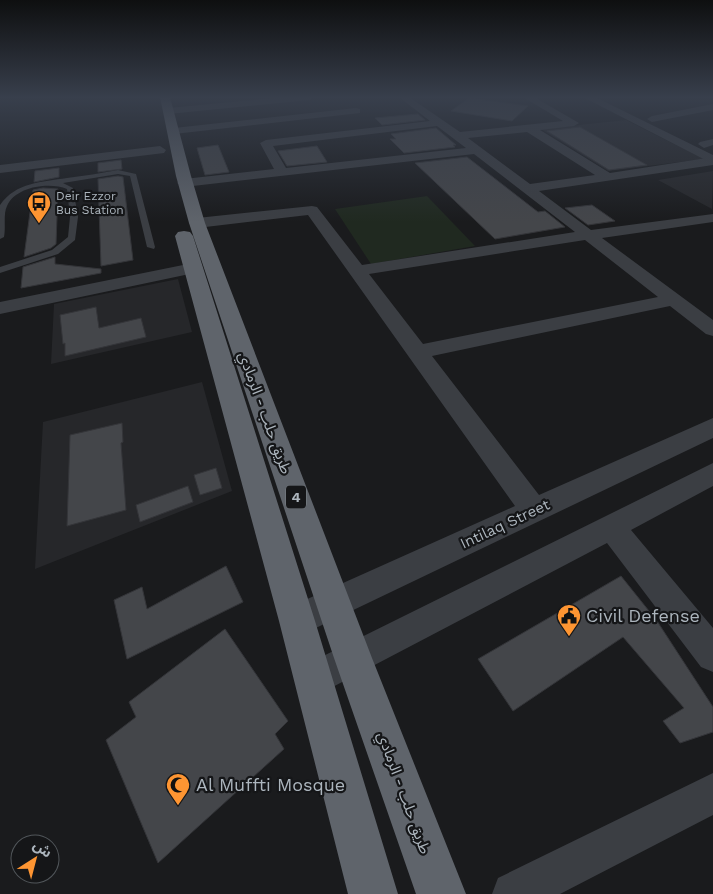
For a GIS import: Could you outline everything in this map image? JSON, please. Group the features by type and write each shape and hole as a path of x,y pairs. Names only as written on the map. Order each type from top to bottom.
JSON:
{"highway":[{"name":"طريق حلب - الرمادي","path":"167,139 193,268 297,621 373,894"},
{"name":"طريق حلب - الرمادي","path":"170,139 197,223 353,658 441,894"}],"street":[{"path":"0,169 95,139"},
{"path":"263,139 282,172"},
{"path":"266,143 302,139"},
{"path":"461,139 713,330"},
{"path":"546,139 608,177"},
{"path":"671,139 713,160"},
{"path":"698,139 710,144"},
{"path":"184,183 476,150"},
{"path":"526,189 713,160"},
{"path":"197,223 312,210 534,510"},
{"path":"357,271 588,235 713,218"},
{"path":"0,308 193,268"},
{"path":"418,352 673,300"},
{"name":"Intilaq Street","path":"297,621 713,427"},
{"path":"313,679 713,474"},
{"path":"611,526 713,655"},
{"path":"514,894 713,793"}],"lane":[{"path":"0,237 3,225 2,208 12,194 32,186 118,172 133,174 151,247"},
{"path":"0,270 55,252 72,238 74,217 70,188 54,182"}],"shaded area":[{"path":"557,139 663,139 704,159 608,171"},
{"path":"713,171 712,209 658,180"},
{"path":"427,196 475,246 371,264 335,209"},
{"path":"178,279 192,332 51,364 54,304"},
{"path":"202,382 232,491 35,569 43,422"}],"building":[{"path":"390,139 449,139 456,145 453,145 455,147 404,153"},
{"path":"559,139 601,139 647,165 609,170"},
{"path":"218,145 229,172 205,175 197,148"},
{"path":"317,146 327,162 287,166 278,151"},
{"path":"467,157 538,212 545,211 565,227 495,239 415,163"},
{"path":"121,160 122,169 98,172 98,163"},
{"path":"59,168 59,177 34,182 35,171"},
{"path":"123,177 133,260 101,266 98,179"},
{"path":"43,188 58,189 56,244 51,248 24,257 33,190"},
{"path":"592,205 615,221 588,225 565,208"},
{"path":"55,257 55,264 101,269 101,273 21,288 23,267"},
{"path":"96,307 99,328 141,318 146,337 65,356 65,343 63,344 60,315"},
{"path":"122,423 123,442 121,443 126,510 67,526 70,435"},
{"path":"216,468 222,488 200,495 194,475"},
{"path":"188,486 193,502 140,522 136,505"},
{"path":"226,566 243,602 127,659 114,600 142,587 147,609"},
{"path":"621,576 657,621 713,707 713,732 680,743 663,721 684,708 623,637 513,711 478,659"},
{"name":"Al Muffti Mosque","path":"225,629 288,721 275,734 284,749 158,863 106,740 136,717 129,702"}],"place":[{"name":"Deir Ezzor Bus Station","path":"39,224"},
{"name":"Civil Defense","path":"569,637"},
{"name":"Al Muffti Mosque","path":"178,806"}]}
